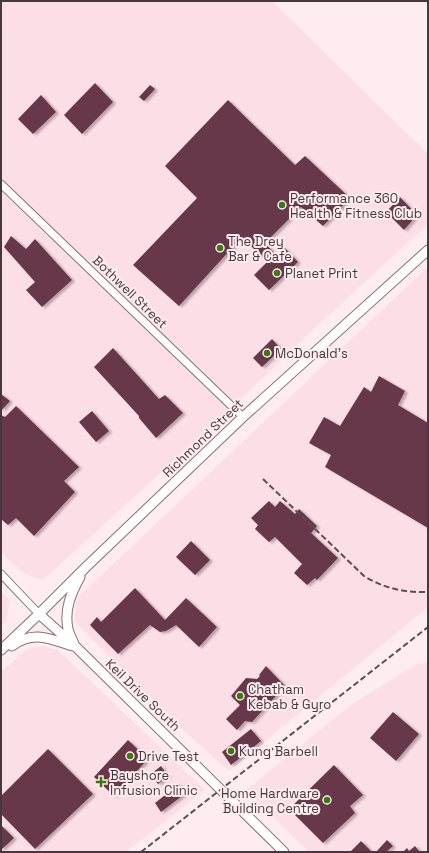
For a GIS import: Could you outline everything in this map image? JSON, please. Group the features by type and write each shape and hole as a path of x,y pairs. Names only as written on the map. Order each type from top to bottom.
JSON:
{"main road":[{"name":"Richmond Street","path":"1,651 86,567 243,417 428,250"},
{"path":"76,647 68,629 67,608 75,586 86,567"},
{"name":"Keil Drive South","path":"40,614 76,647 284,852"},
{"path":"1,651 20,640 38,636 76,647"}],"street":[{"name":"Bothwell Street","path":"1,184 243,417"},
{"name":"Keil Drive South","path":"1,574 40,614"}],"shaded area":[{"path":"1,1 272,1 428,154 428,224 303,339 237,403 43,580 26,574 15,566 1,552"},
{"path":"428,267 428,607 229,771 180,727 75,622 76,599"},
{"path":"1,592 9,600 7,620 1,626"},
{"path":"43,646 58,650 205,790 126,852 1,852 1,672 27,649"},
{"path":"428,663 428,852 309,852 246,790 352,704 417,664"}],"building":[{"path":"95,83 113,102 82,134 64,115"},
{"path":"150,85 155,89 144,101 139,97"},
{"path":"41,95 56,112 33,134 18,119"},
{"path":"228,100 295,165 305,156 350,198 323,226 301,207 265,243 277,256 285,248 298,262 269,290 254,275 267,262 242,237 179,306 133,265 197,198 165,166"},
{"path":"400,197 417,215 404,230 386,212"},
{"path":"11,236 26,249 35,239 72,280 42,307 26,290 35,282 4,247"},
{"name":"McDonald's","path":"272,339 281,349 262,367 253,358"},
{"path":"113,348 159,399 165,395 183,413 156,438 139,418 139,416 94,367"},
{"path":"379,376 405,391 398,405 428,423 428,528 325,467 331,455 309,443 324,417 340,426 364,387 371,392"},
{"path":"1,394 10,401 1,411"},
{"path":"16,406 79,467 64,481 75,492 34,536 16,518 8,525 1,519 1,415 5,417"},
{"path":"92,411 109,431 96,442 79,422"},
{"path":"269,501 275,507 280,501 295,514 299,509 317,526 311,533 338,558 317,580 315,578 307,585 294,573 302,564 275,537 269,542 255,529 258,525 251,518"},
{"path":"191,541 210,560 195,575 176,557"},
{"path":"135,588 165,620 186,598 217,627 199,647 176,625 166,631 160,632 150,625 118,654 90,625 97,617 101,622"},
{"path":"266,666 285,686 252,722 245,721 237,730 226,719 240,705 231,696 246,678 257,679"},
{"path":"393,712 419,734 396,761 370,738"},
{"path":"251,729 261,741 231,765 222,752"},
{"path":"128,740 148,759 114,796 94,777"},
{"path":"48,749 93,794 35,849 1,814 1,796"},
{"name":"Home Hardware Building Centre","path":"334,765 363,795 350,806 355,813 323,843 289,809"},
{"path":"161,766 168,776 158,784 151,774"},
{"path":"179,784 186,793 161,812 155,803"},
{"path":"2,826 14,838 1,850 1,827"},
{"path":"387,840 393,846 386,852 376,852"},
{"path":"361,841 371,851 350,852"},
{"path":"415,846 419,851 403,852 407,848 409,851"}],"railway":[{"path":"263,479 364,576 379,584 394,589 411,592 428,592"},
{"path":"141,852 428,627"}],"place":[{"name":"Performance 360 Health & Fitness Club","path":"282,205"},
{"name":"The Drey Bar & Cafe","path":"220,248"},
{"name":"Planet Print","path":"277,273"},
{"name":"McDonald's","path":"267,353"},
{"name":"Chatham Kebab & Gyro","path":"240,696"},
{"name":"Kung Barbell","path":"231,751"},
{"name":"Drive Test","path":"130,756"},
{"name":"Bayshore Infusion Clinic","path":"101,782"},
{"name":"Home Hardware Building Centre","path":"327,800"}]}
